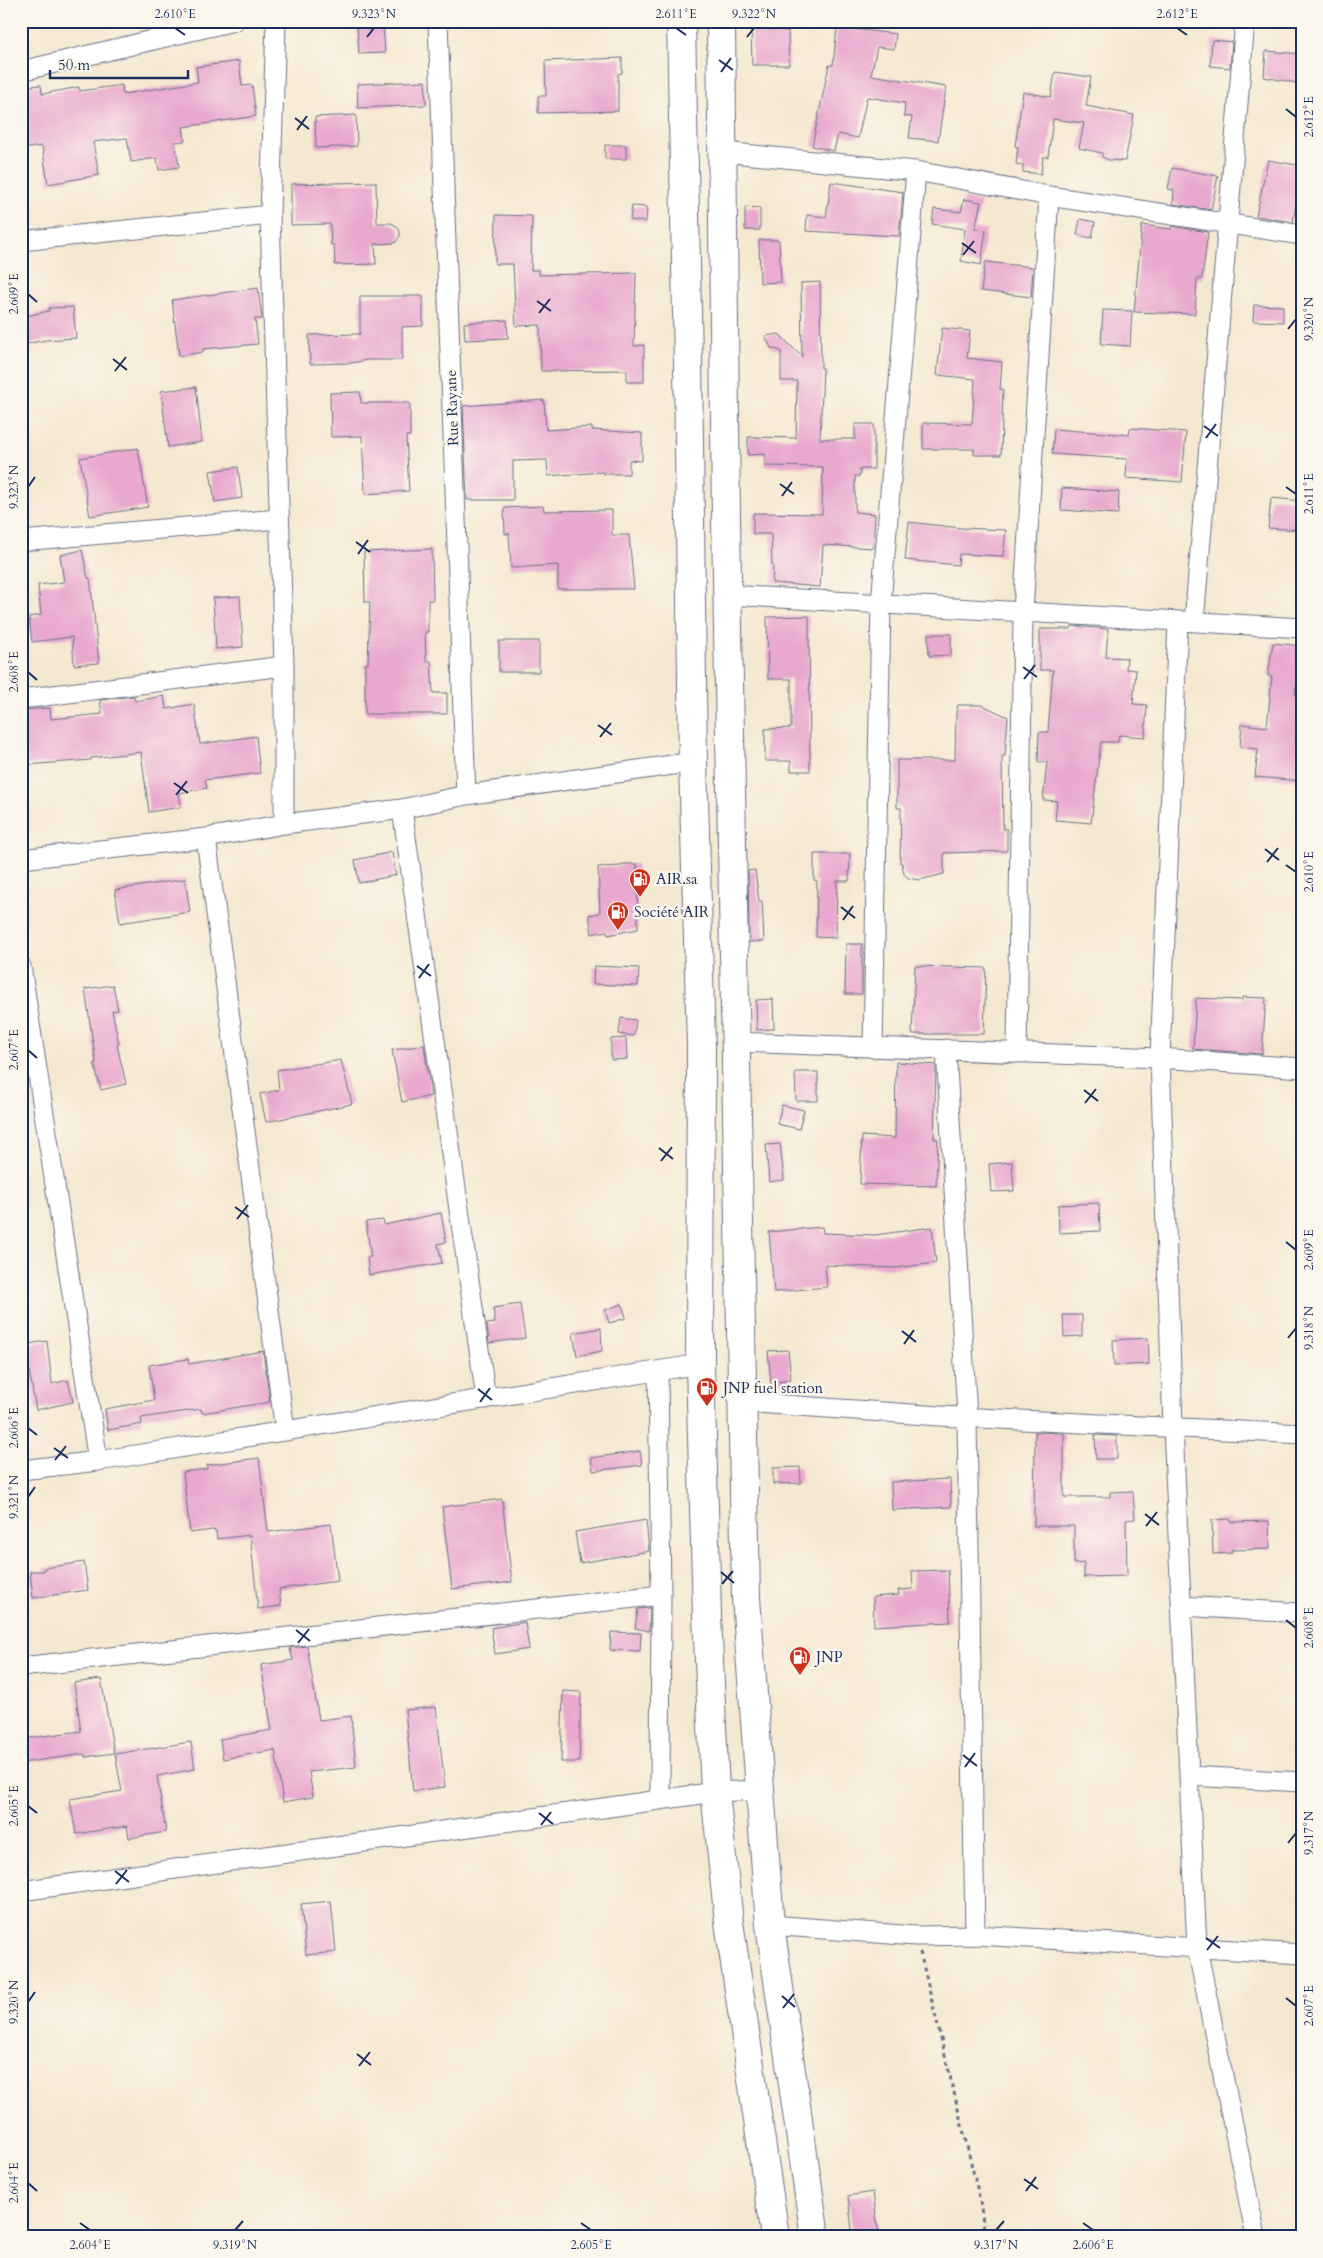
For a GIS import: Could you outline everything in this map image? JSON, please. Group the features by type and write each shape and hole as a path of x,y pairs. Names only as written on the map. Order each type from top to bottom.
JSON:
{"main road":[{"path":"681,21 693,762 700,1045 700,1364 706,1616 715,1792 729,1922 776,2237"},
{"path":"721,21 728,595 746,1598 770,1925 815,2237"}],"street":[{"path":"21,71 234,21"},
{"path":"276,21 270,215 284,666 284,824"},
{"name":"Rue Rayane","path":"438,21 466,795"},
{"path":"1245,21 1228,224 1186,622 1160,1058 1173,1427 1196,1948 1256,2237"},
{"path":"723,152 916,171 1049,196 1302,235"},
{"path":"873,1048 881,604 916,171"},
{"path":"1017,1052 1024,612 1049,196"},
{"path":"21,241 270,215"},
{"path":"21,541 279,519"},
{"path":"728,595 1302,628"},
{"path":"21,699 284,666"},
{"path":"21,859 206,838 284,824 402,809 466,795 693,762"},
{"path":"402,809 486,1399"},
{"path":"206,838 285,1431"},
{"path":"21,966 98,1461"},
{"path":"736,1042 1160,1058 1302,1068"},
{"path":"946,1050 967,1417 975,1935"},
{"path":"21,1470 98,1461 700,1364"},
{"path":"658,1371 660,1800"},
{"path":"742,1402 967,1417 1302,1434"},
{"path":"21,1667 660,1595"},
{"path":"1181,1606 1302,1613"},
{"path":"1189,1776 1302,1782"},
{"path":"21,1891 715,1792 760,1790"},
{"path":"770,1925 916,1936 975,1935 1302,1954"}],"path":[{"path":"916,1936 980,2200 985,2237"}],"building":[{"path":"383,23 385,53 359,54 357,25"},
{"path":"751,27 788,31 789,65 752,65"},
{"path":"837,27 896,34 894,49 877,47 871,75 946,87 938,141 909,138 912,117 904,116 905,103 867,97 858,138 838,134 834,151 812,146 829,65 833,65"},
{"path":"1212,40 1232,42 1230,68 1210,66"},
{"path":"1266,51 1302,54 1302,84 1264,77"},
{"path":"622,58 622,73 618,74 618,111 538,113 538,96 546,96 545,61"},
{"path":"239,61 242,86 252,85 256,116 183,127 185,141 175,142 179,167 159,170 157,158 131,162 127,138 93,142 99,175 48,184 42,146 21,149 21,87 41,85 42,94 79,87 80,91 122,85 123,94 198,82 196,67"},
{"path":"1055,72 1091,77 1086,106 1134,115 1125,161 1109,160 1102,157 1102,153 1079,148 1084,123 1053,119 1048,157 1043,157 1041,174 1023,172 1023,165 1016,164 1018,147 1015,146 1023,92 1051,97"},
{"path":"425,81 426,105 358,108 357,84"},
{"path":"356,115 357,146 316,148 315,117"},
{"path":"605,145 626,145 626,159 605,159"},
{"path":"1268,160 1302,166 1302,192 1298,192 1293,222 1256,216"},
{"path":"1172,168 1218,176 1211,210 1173,204 1174,190 1168,189"},
{"path":"376,182 377,223 391,223 398,227 400,236 395,243 375,244 376,264 335,265 334,245 331,245 330,224 291,225 291,184"},
{"path":"831,182 903,192 899,236 806,231 807,215 826,217"},
{"path":"964,199 981,202 975,229 986,230 981,265 961,261 965,229 932,224 934,209 961,212"},
{"path":"632,206 647,207 646,222 630,220"},
{"path":"745,207 760,208 760,230 745,230"},
{"path":"496,215 532,216 531,270 539,270 539,275 636,273 634,346 644,345 644,382 627,382 627,370 541,371 540,325 516,326 513,264 495,264"},
{"path":"1080,219 1095,222 1092,238 1077,235"},
{"path":"1142,225 1171,229 1172,226 1208,232 1202,279 1197,279 1195,314 1134,312"},
{"path":"759,240 779,240 781,282 760,283"},
{"path":"985,262 1033,267 1031,297 981,291"},
{"path":"820,282 821,368 823,368 820,439 855,439 855,424 874,424 874,469 860,469 860,476 855,476 855,512 875,514 873,548 823,545 820,587 772,583 771,534 753,534 753,513 822,514 823,467 765,466 765,454 748,455 748,437 796,438 797,381 781,381 781,351 771,348 765,336 779,334 802,357 801,283"},
{"path":"258,288 262,319 255,319 258,344 203,349 203,352 179,356 172,300"},
{"path":"360,296 423,296 423,326 402,327 402,360 367,360 351,363 310,364 309,335 360,334"},
{"path":"1254,305 1283,306 1283,322 1253,321"},
{"path":"73,307 76,338 46,340 21,345 21,317 49,311 49,308"},
{"path":"1103,310 1132,311 1130,346 1101,344"},
{"path":"507,320 508,338 465,340 464,323"},
{"path":"942,328 970,331 967,358 1002,362 1000,389 1003,389 1001,455 974,455 974,449 923,449 923,423 972,424 975,379 937,375"},
{"path":"196,387 202,442 168,447 161,391"},
{"path":"360,392 361,403 410,403 410,436 406,436 409,491 365,494 362,436 331,437 330,393"},
{"path":"544,400 546,430 592,427 592,430 642,433 642,461 629,460 629,474 603,474 603,472 548,476 547,460 513,461 513,500 467,500 463,406"},
{"path":"1130,428 1186,432 1182,482 1126,478 1127,459 1052,454 1054,429 1129,435"},
{"path":"138,448 148,507 90,516 80,458"},
{"path":"238,467 242,498 215,502 210,471"},
{"path":"1062,488 1119,492 1118,514 1061,510"},
{"path":"1271,498 1302,501 1302,530 1268,528"},
{"path":"543,506 544,511 612,510 612,535 629,535 634,589 558,589 558,565 511,568 509,533 505,534 504,508"},
{"path":"909,522 961,528 1006,530 1003,556 959,554 958,565 905,560"},
{"path":"432,549 433,600 428,600 428,632 425,632 426,661 431,661 433,693 447,693 447,714 365,714 365,664 368,664 370,602 365,602 364,552"},
{"path":"82,550 88,578 90,578 99,663 74,665 72,637 32,642 29,617 41,615 38,585 64,582 60,555"},
{"path":"240,596 243,647 216,649 213,598"},
{"path":"809,616 810,771 791,771 791,761 765,761 765,729 791,728 791,679 768,679 767,617"},
{"path":"1072,626 1108,629 1106,657 1127,658 1126,669 1136,670 1133,704 1147,705 1145,737 1119,735 1118,742 1101,742 1091,823 1055,820 1057,801 1043,800 1047,762 1038,762 1039,732 1048,732 1053,670 1040,670 1040,629 1071,629"},
{"path":"928,634 951,634 951,655 929,656"},
{"path":"499,641 539,641 539,672 499,672"},
{"path":"1273,643 1302,646 1295,694 1302,695 1302,781 1255,777 1258,749 1240,747 1242,724 1267,727 1272,676 1268,676"},
{"path":"134,696 135,701 164,696 166,709 194,704 200,744 256,736 260,773 205,780 207,788 179,793 181,807 149,812 141,752 91,758 91,760 26,765 22,710 50,708 51,719 102,714 100,700"},
{"path":"958,705 982,705 1008,717 1005,756 1002,756 1003,829 1007,829 1007,851 944,853 944,874 919,880 908,878 904,874 902,863 900,863 901,808 897,808 897,760 955,760 956,713"},
{"path":"392,852 396,875 359,883 355,860"},
{"path":"814,854 850,854 849,881 837,881 836,938 816,937 817,881 814,880"},
{"path":"622,864 637,864 638,929 608,935 607,931 592,934 589,915 600,913 598,867 622,866"},
{"path":"755,870 759,901 762,901 764,941 749,942 748,871"},
{"path":"185,879 190,912 120,923 115,890"},
{"path":"846,944 862,944 862,994 845,994"},
{"path":"594,966 639,968 638,986 593,984"},
{"path":"915,966 986,968 984,1034 912,1034"},
{"path":"113,985 118,1010 112,1011 126,1084 101,1090 94,1063 96,1063 85,989"},
{"path":"1242,997 1266,998 1262,1054 1193,1049 1196,998 1242,1000"},
{"path":"773,999 774,1029 757,1030 756,1000"},
{"path":"621,1018 636,1020 634,1036 619,1034"},
{"path":"626,1038 627,1059 611,1060 611,1039"},
{"path":"424,1045 431,1096 402,1102 392,1050"},
{"path":"341,1060 352,1104 266,1122 260,1094 279,1090 277,1070"},
{"path":"896,1062 936,1065 934,1139 938,1139 936,1186 860,1184 862,1136 895,1138"},
{"path":"795,1072 818,1072 818,1101 796,1101"},
{"path":"782,1105 804,1110 799,1129 777,1124"},
{"path":"780,1144 784,1180 769,1182 766,1145"},
{"path":"1012,1162 1014,1191 991,1192 989,1164"},
{"path":"1099,1203 1100,1231 1059,1233 1058,1205"},
{"path":"441,1213 446,1242 438,1244 442,1263 369,1275 367,1257 371,1257 366,1222 383,1220 384,1225"},
{"path":"822,1227 823,1233 875,1235 932,1227 936,1263 894,1268 825,1265 827,1287 774,1292 769,1232"},
{"path":"520,1304 525,1338 489,1343 487,1324 495,1323 493,1308"},
{"path":"622,1304 626,1318 609,1323 605,1310"},
{"path":"1063,1315 1082,1315 1082,1336 1064,1337"},
{"path":"601,1328 602,1351 577,1356 573,1333"},
{"path":"1148,1338 1149,1364 1114,1366 1113,1340"},
{"path":"47,1341 52,1384 68,1380 73,1402 36,1410 29,1370 21,1372 21,1345"},
{"path":"788,1350 791,1380 771,1383 768,1351"},
{"path":"263,1351 270,1402 202,1413 201,1409 141,1418 142,1424 108,1430 105,1409 154,1400 149,1365 188,1359 189,1364"},
{"path":"1035,1432 1064,1433 1064,1497 1110,1497 1110,1492 1133,1491 1135,1519 1126,1520 1127,1576 1084,1577 1084,1563 1074,1564 1074,1526 1034,1526"},
{"path":"1095,1435 1117,1436 1117,1459 1096,1459"},
{"path":"640,1451 642,1465 593,1471 591,1458"},
{"path":"259,1458 268,1532 331,1524 338,1581 279,1589 281,1606 258,1609 250,1535 217,1539 216,1531 212,1530 190,1533 183,1472 207,1469 207,1465"},
{"path":"800,1467 801,1483 773,1484 773,1468"},
{"path":"950,1479 951,1507 892,1510 891,1482"},
{"path":"502,1499 512,1582 452,1589 442,1507"},
{"path":"1230,1519 1231,1522 1269,1521 1270,1549 1231,1550 1232,1553 1213,1554 1212,1520"},
{"path":"646,1520 649,1551 580,1563 575,1532"},
{"path":"84,1562 88,1590 33,1598 30,1571 44,1571 44,1568"},
{"path":"948,1570 950,1622 874,1626 873,1597 899,1595 898,1590 913,1589 912,1571"},
{"path":"650,1608 649,1631 635,1628 638,1609"},
{"path":"525,1622 529,1649 495,1654 491,1628"},
{"path":"611,1632 641,1633 640,1651 610,1650"},
{"path":"307,1646 319,1720 351,1716 356,1767 309,1772 313,1797 283,1802 275,1750 223,1759 220,1739 272,1730 261,1665 293,1660 290,1648"},
{"path":"101,1679 114,1753 85,1757 84,1754 21,1763 21,1739 81,1731 74,1683"},
{"path":"563,1691 581,1692 579,1762 561,1762"},
{"path":"436,1707 445,1787 413,1791 405,1710"},
{"path":"191,1742 195,1769 157,1776 166,1832 129,1838 127,1826 76,1834 70,1799 122,1791 115,1754"},
{"path":"331,1901 336,1952 306,1955 301,1904"},
{"path":"873,2192 879,2237 853,2237 848,2196"}],"place":[{"name":"AIR.sa","path":"640,898"},
{"name":"Société AIR","path":"618,931"},
{"name":"JNP fuel station","path":"707,1407"},
{"name":"JNP","path":"800,1676"}]}
